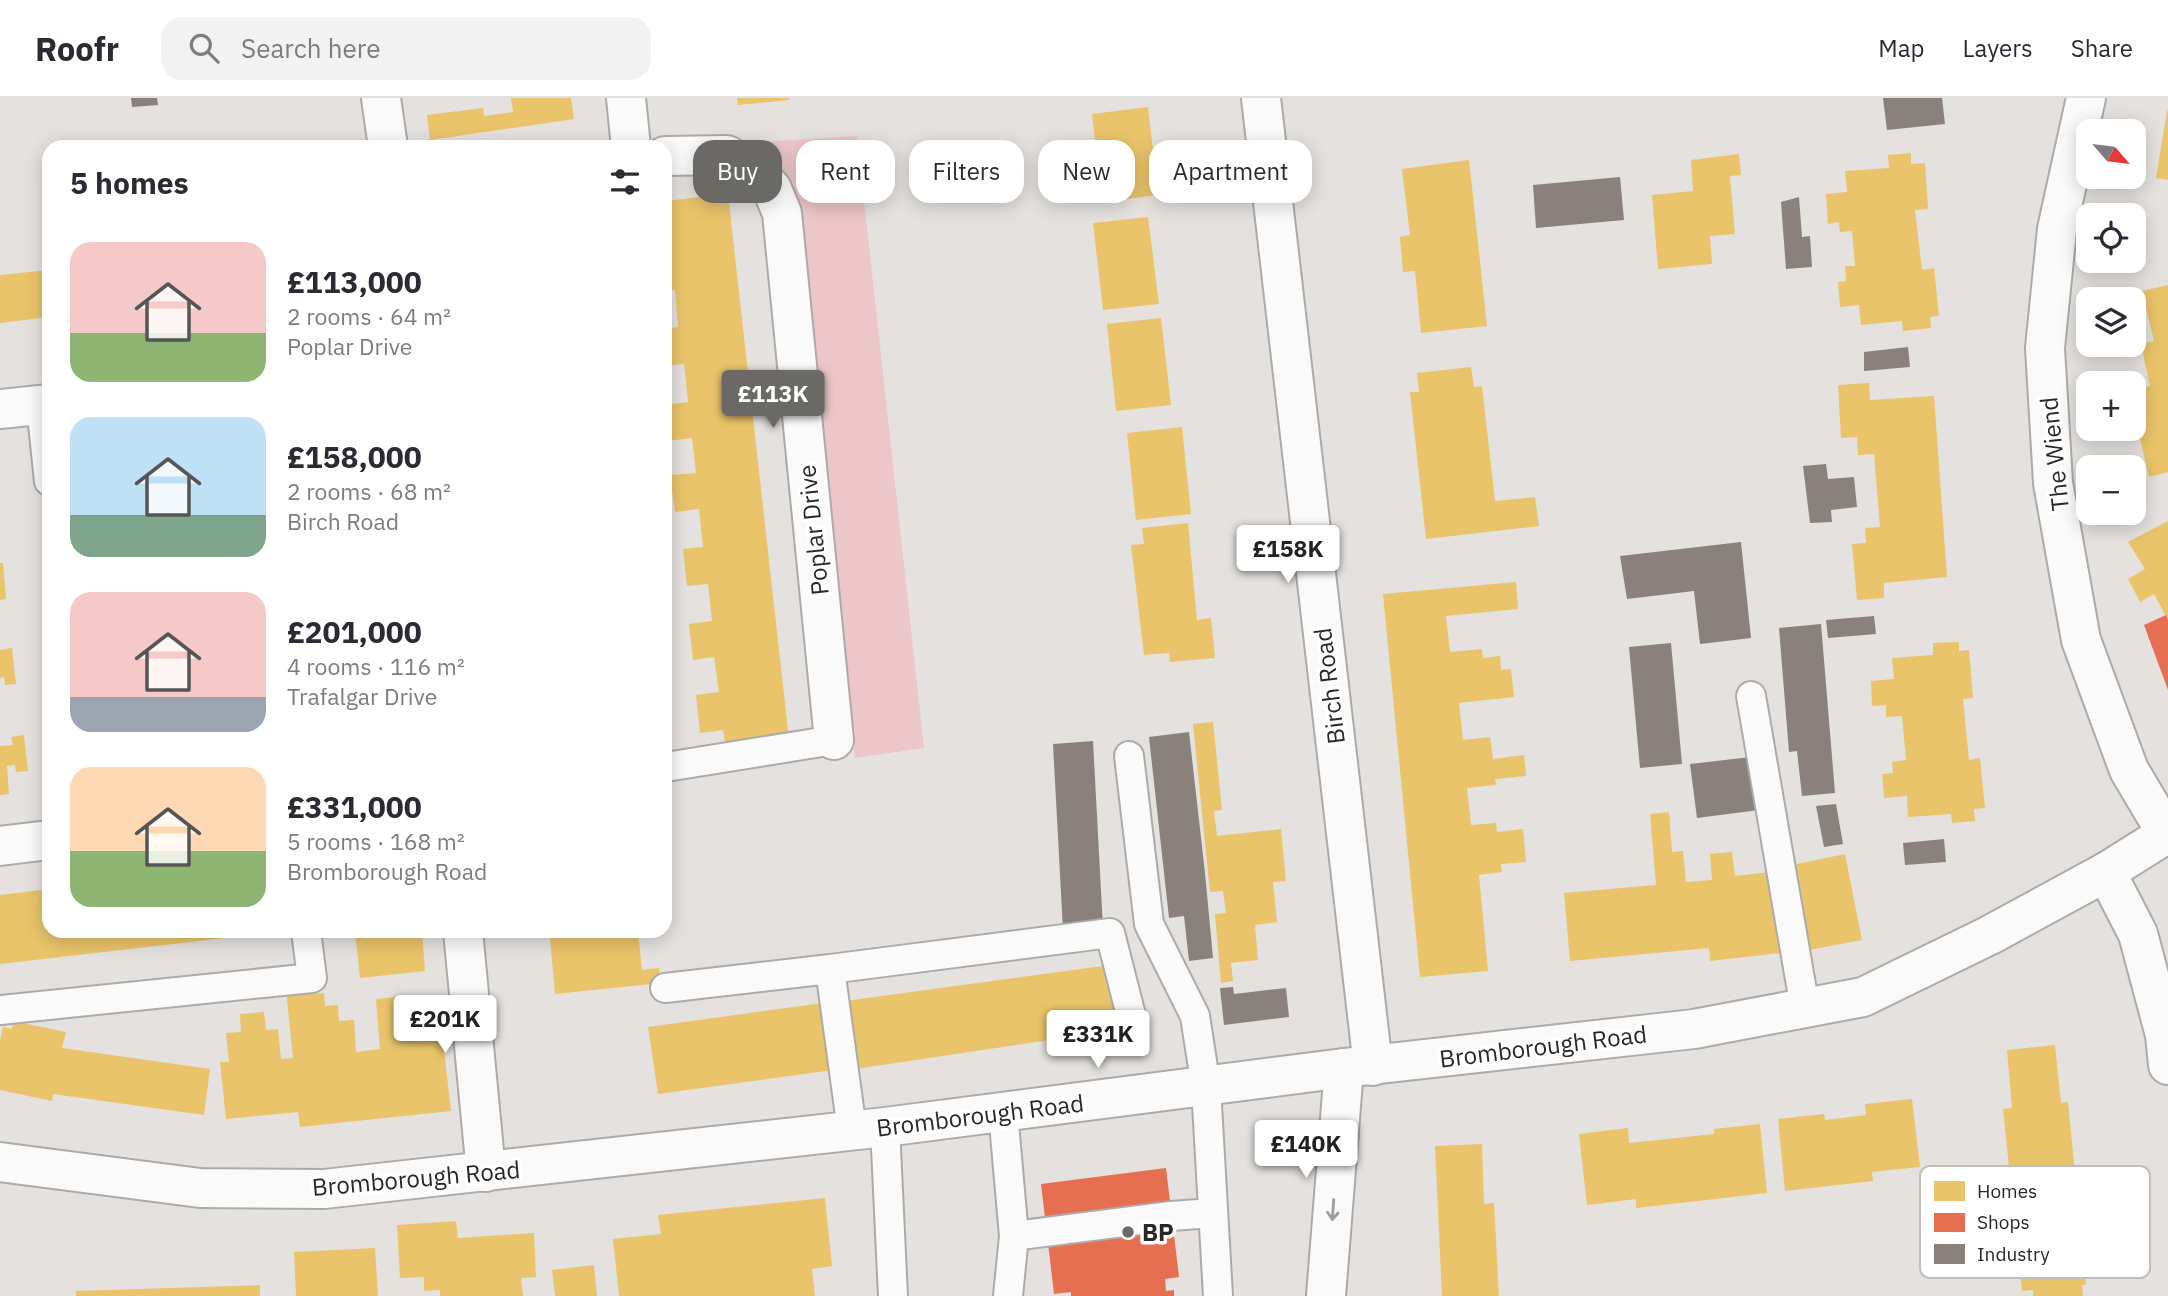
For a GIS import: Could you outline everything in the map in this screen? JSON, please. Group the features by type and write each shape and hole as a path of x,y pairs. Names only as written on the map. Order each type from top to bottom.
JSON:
{"street":[{"path":"381,98 387,140"},
{"path":"626,98 630,140"},
{"name":"Birch Road","path":"1261,98 1358,1067 1326,1296"},
{"name":"The Wiend","path":"2086,98 2057,229 2045,348 2053,483 2081,640 2129,770 2167,834"},
{"name":"Poplar Drive","path":"672,156 727,155 755,172 772,189 782,214 834,740"},
{"path":"0,410 42,404"},
{"name":"Bromborough Road","path":"0,1161 200,1188 324,1189 868,1128 1358,1067 1694,1029 1863,997 1990,935 2106,872 2167,834"},
{"path":"0,846 42,841"},
{"path":"2106,872 2138,934 2165,1035 2168,1065"},
{"path":"464,938 486,1172"}],"lane":[{"path":"1751,696 1805,1008"},
{"path":"672,764 834,740"},
{"path":"1129,756 1149,924 1195,1016 1206,1087 1218,1296"},
{"path":"665,988 1110,933 1134,1027"},
{"path":"0,1010 312,978 307,938"},
{"path":"830,969 868,1128 893,1296"},
{"path":"1003,1112 1014,1236 1008,1296"},
{"path":"1014,1236 1213,1213"}],"shaded area":[{"path":"857,136 857,140 796,140 796,203 864,203 924,748 855,758 794,185 782,170 782,141"}],"building: Homes":[{"path":"511,98 571,98 574,119 430,140 427,115 483,108 484,116 513,112"},
{"path":"737,98 789,98 789,100 738,105"},
{"path":"1148,107 1152,140 1149,140 1149,196 1135,198 1135,140 1095,140 1092,114"},
{"path":"2168,111 2168,180 2156,178"},
{"path":"1911,153 1911,164 1925,163 1928,209 1915,210 1922,270 1934,268 1939,316 1930,317 1931,328 1903,331 1902,321 1861,325 1859,305 1840,307 1838,282 1846,281 1845,266 1855,266 1852,231 1840,232 1839,222 1828,224 1826,194 1847,192 1845,171 1889,168 1888,155"},
{"path":"1739,154 1741,175 1730,176 1735,234 1710,236 1712,264 1658,269 1652,195 1693,191 1691,160"},
{"path":"1469,160 1487,326 1421,333 1415,271 1403,272 1400,237 1410,235 1402,169"},
{"path":"693,198 693,203 729,203 789,739 726,747 723,730 700,733 696,695 719,692 714,657 693,660 689,624 712,621 708,584 687,586 683,549 703,547 699,509 675,512 672,490 672,475 696,473 692,438 672,440 672,404 688,402 684,364 672,365 672,328 678,327 675,290 672,290 672,200"},
{"path":"1148,217 1159,304 1103,310 1093,223"},
{"path":"42,271 42,318 0,323 0,275"},
{"path":"2168,285 2168,472 2149,477 2146,455 2141,441 2146,441 2146,387 2150,386 2144,357 2146,357 2146,343 2154,341 2146,308 2146,290"},
{"path":"1161,318 1171,405 1116,411 1107,324"},
{"path":"1471,367 1474,387 1482,386 1495,501 1535,497 1539,526 1426,539 1410,392 1419,392 1417,373"},
{"path":"1869,383 1870,400 1934,396 1947,577 1884,583 1884,598 1857,600 1852,544 1866,543 1865,528 1880,527 1874,454 1858,455 1857,437 1841,438 1838,385"},
{"path":"1182,427 1191,514 1136,520 1127,433"},
{"path":"2168,521 2168,620 2154,594 2140,602 2128,579 2145,569 2128,542"},
{"path":"1188,523 1197,620 1211,618 1215,658 1170,662 1169,653 1144,655 1131,545 1144,544 1142,528"},
{"path":"0,563 3,563 6,599 0,600"},
{"path":"1516,582 1518,609 1446,616 1450,652 1482,649 1483,658 1500,656 1501,670 1511,669 1514,697 1459,703 1463,740 1490,737 1493,759 1524,755 1526,776 1495,779 1496,785 1467,788 1471,825 1496,823 1497,832 1523,829 1526,862 1501,864 1502,872 1479,875 1488,971 1420,977 1383,594"},
{"path":"1959,642 1959,651 1969,650 1973,698 1963,699 1969,760 1980,758 1985,808 1974,809 1975,821 1952,823 1951,814 1908,817 1907,796 1884,798 1882,774 1893,773 1892,762 1906,760 1902,716 1886,717 1886,705 1872,706 1871,681 1894,679 1892,658 1933,655 1933,643"},
{"path":"12,648 16,684 5,685 4,677 0,678 0,650"},
{"path":"1213,722 1222,810 1214,811 1217,836 1281,829 1286,881 1273,882 1277,922 1255,925 1258,960 1231,963 1233,981 1221,983 1215,914 1226,913 1223,891 1210,892 1193,724"},
{"path":"24,735 28,771 16,772 15,765 7,766 9,794 0,795 0,746 13,745 11,737"},
{"path":"1669,812 1672,852 1683,851 1686,882 1712,880 1710,854 1732,852 1735,876 1770,872 1780,953 1710,961 1709,948 1570,961 1564,893 1656,885 1650,814"},
{"path":"1845,854 1862,940 1809,950 1792,865"},
{"path":"42,890 42,938 225,938 0,964 0,895"},
{"path":"356,938 423,938 425,971 360,978"},
{"path":"550,938 639,938 642,970 659,968 661,983 555,994"},
{"path":"1110,965 1119,1036 1071,1042 1070,1037 855,1069 845,1001"},
{"path":"314,986 315,994 324,993 325,1006 338,1005 339,1021 354,1020 356,1052 380,1049 376,999 397,997 399,1019 440,1015 451,1111 300,1127 298,1112 226,1119 220,1062 229,1062 226,1033 241,1032 240,1014 264,1012 266,1030 278,1029 281,1059 293,1058 286,989"},
{"path":"823,1003 833,1070 658,1094 648,1027"},
{"path":"13,1021 66,1032 62,1048 210,1069 204,1115 53,1094 52,1101 0,1090 0,1040 3,1027 12,1029"},
{"path":"2055,1045 2061,1103 2068,1102 2074,1166 2009,1166 2003,1109 2012,1108 2007,1050"},
{"path":"1912,1099 1920,1167 1872,1172 1873,1181 1785,1191 1778,1119 1824,1114 1825,1120 1866,1115 1865,1104"},
{"path":"1760,1124 1767,1193 1636,1208 1636,1199 1587,1205 1579,1134 1628,1128 1629,1143 1714,1134 1714,1129"},
{"path":"1482,1144 1484,1204 1494,1203 1499,1296 1442,1296 1435,1146"},
{"path":"825,1198 832,1266 812,1269 815,1296 619,1296 613,1239 661,1234 658,1215"},
{"path":"456,1221 458,1238 534,1233 536,1277 521,1278 523,1296 440,1296 440,1290 424,1291 424,1277 400,1278 397,1225"},
{"path":"375,1248 378,1296 296,1296 294,1252"},
{"path":"594,1265 597,1296 555,1296 552,1270"},
{"path":"2021,1278 2085,1278 2086,1285 2082,1285 2083,1296 2033,1296 2033,1290 2022,1291"},
{"path":"260,1285 260,1296 76,1296 76,1291"}],"building: Shops":[{"path":"2166,615 2168,620 2168,690 2144,625"},
{"path":"1166,1168 1179,1277 1165,1279 1166,1291 1174,1290 1174,1296 1071,1296 1071,1292 1054,1294 1041,1184"}],"building: Industry":[{"path":"131,98 157,98 158,105 132,107"},
{"path":"1883,98 1942,98 1945,124 1887,130"},
{"path":"1620,177 1624,220 1536,228 1533,185"},
{"path":"1799,197 1802,237 1810,236 1812,267 1786,269 1781,202"},
{"path":"1908,347 1910,367 1864,371 1864,352"},
{"path":"1826,464 1828,479 1854,477 1857,507 1831,510 1832,522 1810,523 1803,466"},
{"path":"1741,542 1751,638 1700,644 1694,591 1627,599 1620,556"},
{"path":"1874,616 1876,634 1828,638 1826,620"},
{"path":"1821,624 1835,793 1802,796 1797,751 1789,752 1779,628"},
{"path":"1671,643 1682,764 1640,768 1629,647"},
{"path":"1189,732 1213,958 1189,961 1184,916 1169,918 1149,737"},
{"path":"1093,741 1103,928 1063,930 1053,744"},
{"path":"1751,757 1759,810 1697,818 1690,764"},
{"path":"1836,804 1843,844 1824,847 1816,806"},
{"path":"1944,839 1946,862 1905,865 1903,843"},
{"path":"1233,987 1234,994 1286,988 1289,1017 1224,1025 1220,988"}],"place":[{"name":"BP","path":"1128,1232"}]}
